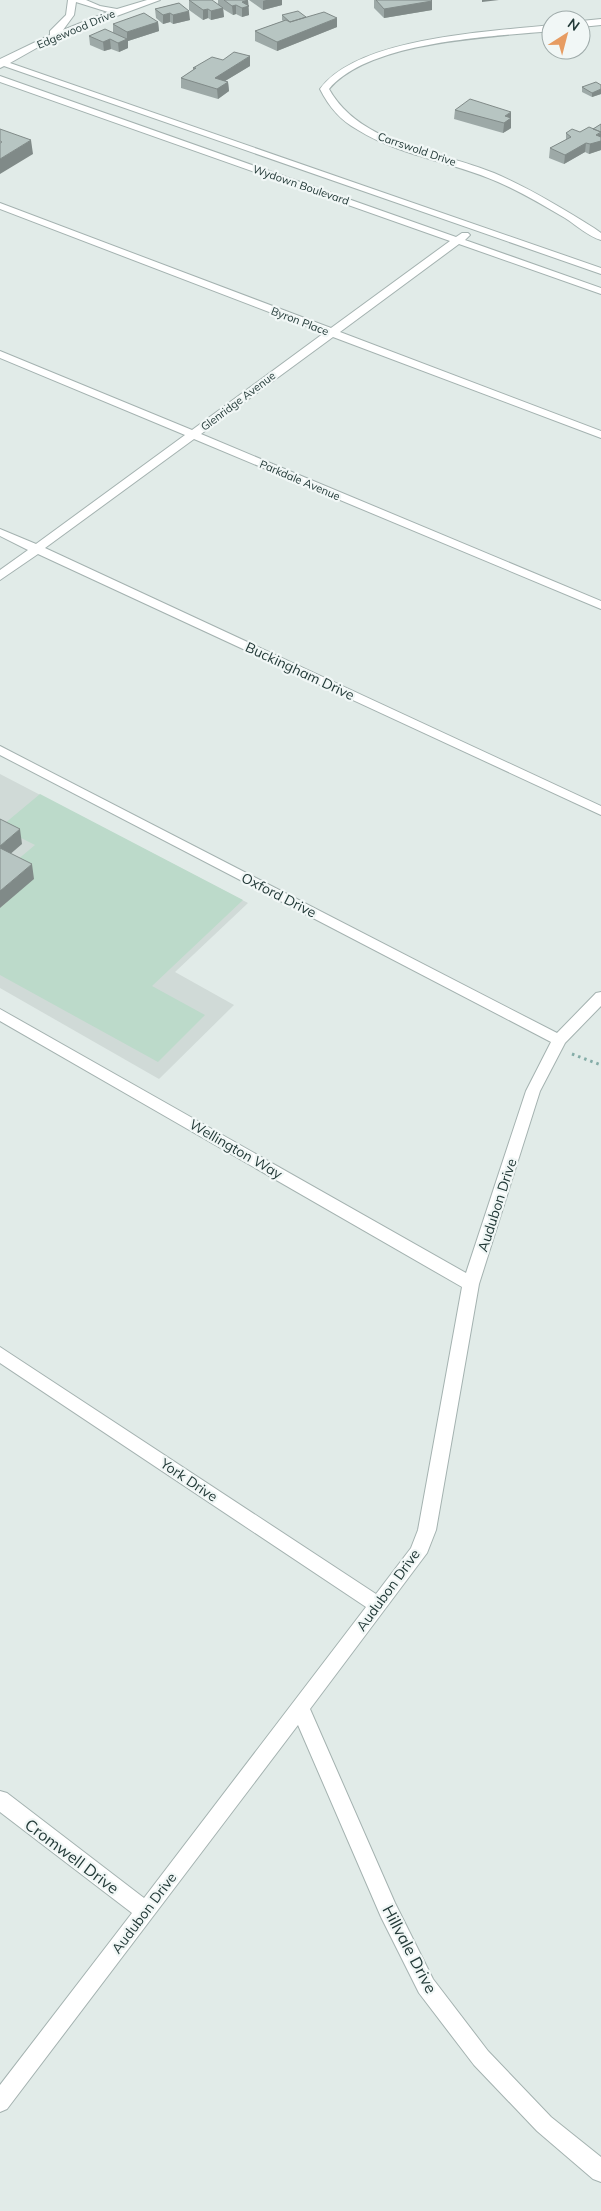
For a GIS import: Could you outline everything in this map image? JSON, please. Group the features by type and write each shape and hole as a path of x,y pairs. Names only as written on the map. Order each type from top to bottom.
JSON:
{"street":[{"path":"46,39 66,23 73,6 72,0"},
{"path":"79,0 98,8 118,11"},
{"name":"Edgewood Drive","path":"1,64 46,39 118,11 156,0"},
{"name":"Carrswold Drive","path":"541,29 440,43 388,53 353,65 334,76 324,89 327,98 338,111 383,140 454,162 516,186 601,236"},
{"name":"Wydown Boulevard","path":"1,64 476,226 601,271"},
{"name":"Wydown Boulevard","path":"0,80 600,290"},
{"name":"Byron Place","path":"0,206 601,436"},
{"name":"Glenridge Avenue","path":"0,576 476,226"},
{"name":"Parkdale Avenue","path":"0,354 601,605"},
{"name":"Buckingham Drive","path":"0,532 601,811"},
{"name":"Oxford Drive","path":"0,750 557,1044"},
{"name":"Audubon Drive","path":"0,2102 418,1553 427,1530 471,1284 533,1091 557,1044 601,997"},
{"name":"Wellington Way","path":"0,1014 471,1284"},
{"name":"York Drive","path":"0,1354 378,1605"},
{"name":"Hillvale Drive","path":"300,1707 388,1910 426,1986 480,2058 544,2124 601,2170"},
{"name":"Cromwell Drive","path":"0,1800 145,1911"}],"path":[{"path":"557,1044 601,1065"}],"shaded area":[{"path":"0,774 248,903 175,972 234,1005 159,1079 0,988"}],"green space":[{"path":"40,794 243,900 152,986 205,1015 158,1062 0,975 0,908 33,879 10,866 35,845 15,835 4,824"}],"building":[{"path":"189,0 212,0 223,8 211,11 208,9 203,10"},
{"path":"224,0 248,0 242,2 249,6 242,8 236,5 232,6"},
{"path":"376,0 431,0 432,1 384,9"},
{"path":"179,3 189,11 173,15 170,13 163,15 155,9"},
{"path":"298,11 306,17 290,22 282,15"},
{"path":"324,12 337,18 277,42 255,31 286,20 290,22"},
{"path":"144,13 158,22 127,32 113,24"},
{"path":"105,29 127,39 118,43 110,39 103,42 89,36"},
{"path":"234,52 250,56 215,78 228,82 217,89 181,78 196,68 193,68 212,57 223,60"},
{"path":"596,82 601,85 601,89 592,93 582,87"},
{"path":"470,99 511,112 505,116 511,118 504,123 455,110"},
{"path":"601,124 601,132 593,129"},
{"path":"589,127 601,132 596,135 601,137 601,141 590,144 586,143 565,155 550,148 571,137 566,133 572,129 580,132"},
{"path":"0,129 31,140 0,159 0,143 2,142 0,141"},
{"path":"0,819 20,829 0,846"},
{"path":"0,848 32,864 0,891"}]}
